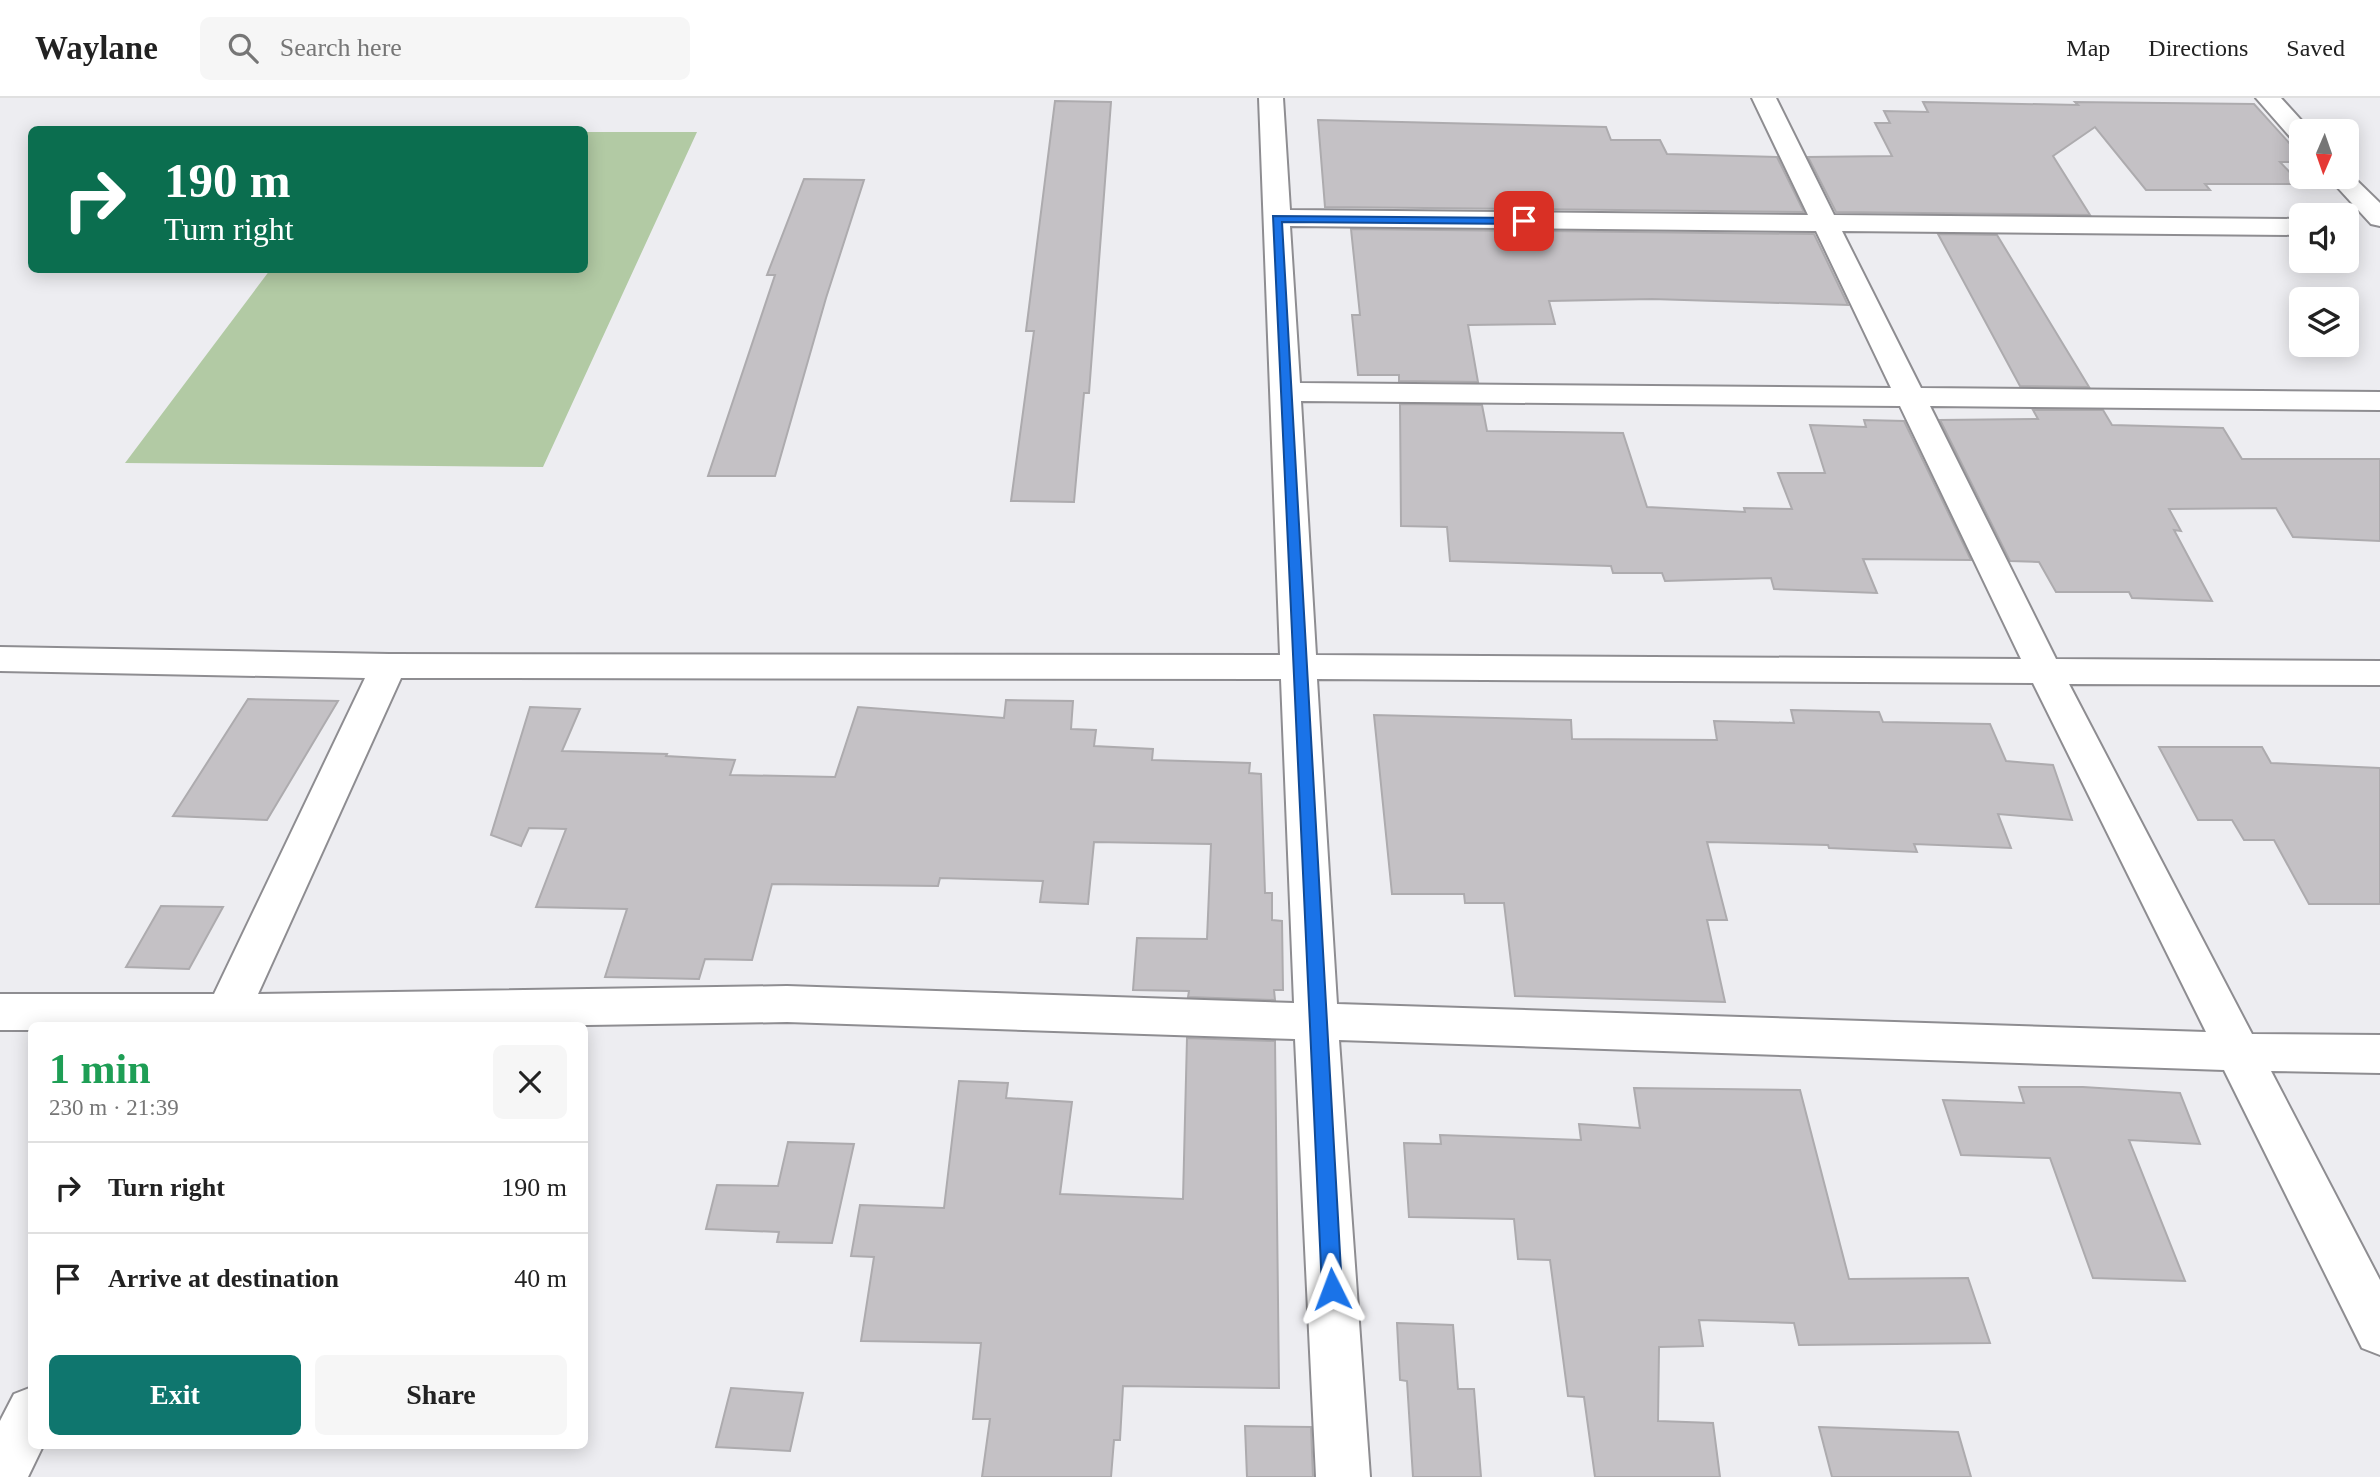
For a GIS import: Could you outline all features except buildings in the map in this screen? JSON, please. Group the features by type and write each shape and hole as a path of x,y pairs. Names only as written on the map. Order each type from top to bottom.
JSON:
{"street":[{"path":"1271,98 1316,1020 1343,1477"},
{"path":"1764,98 2045,672 2380,1331"},
{"path":"2268,98 2289,121"},
{"path":"2349,189 2373,224"},
{"path":"1277,218 2289,227"},
{"path":"1285,392 2380,401"},
{"path":"0,659 389,666 1298,667 2380,673"},
{"path":"224,1019 389,666"},
{"path":"0,1012 224,1019 788,1004 2238,1052 2380,1054"},
{"path":"0,1476 28,1420"}],"green space":[{"path":"588,132 697,132 543,467 125,463 268,273 588,273"}],"route":[{"path":"1332,1289 1316,1020 1277,218 1524,221"}]}
